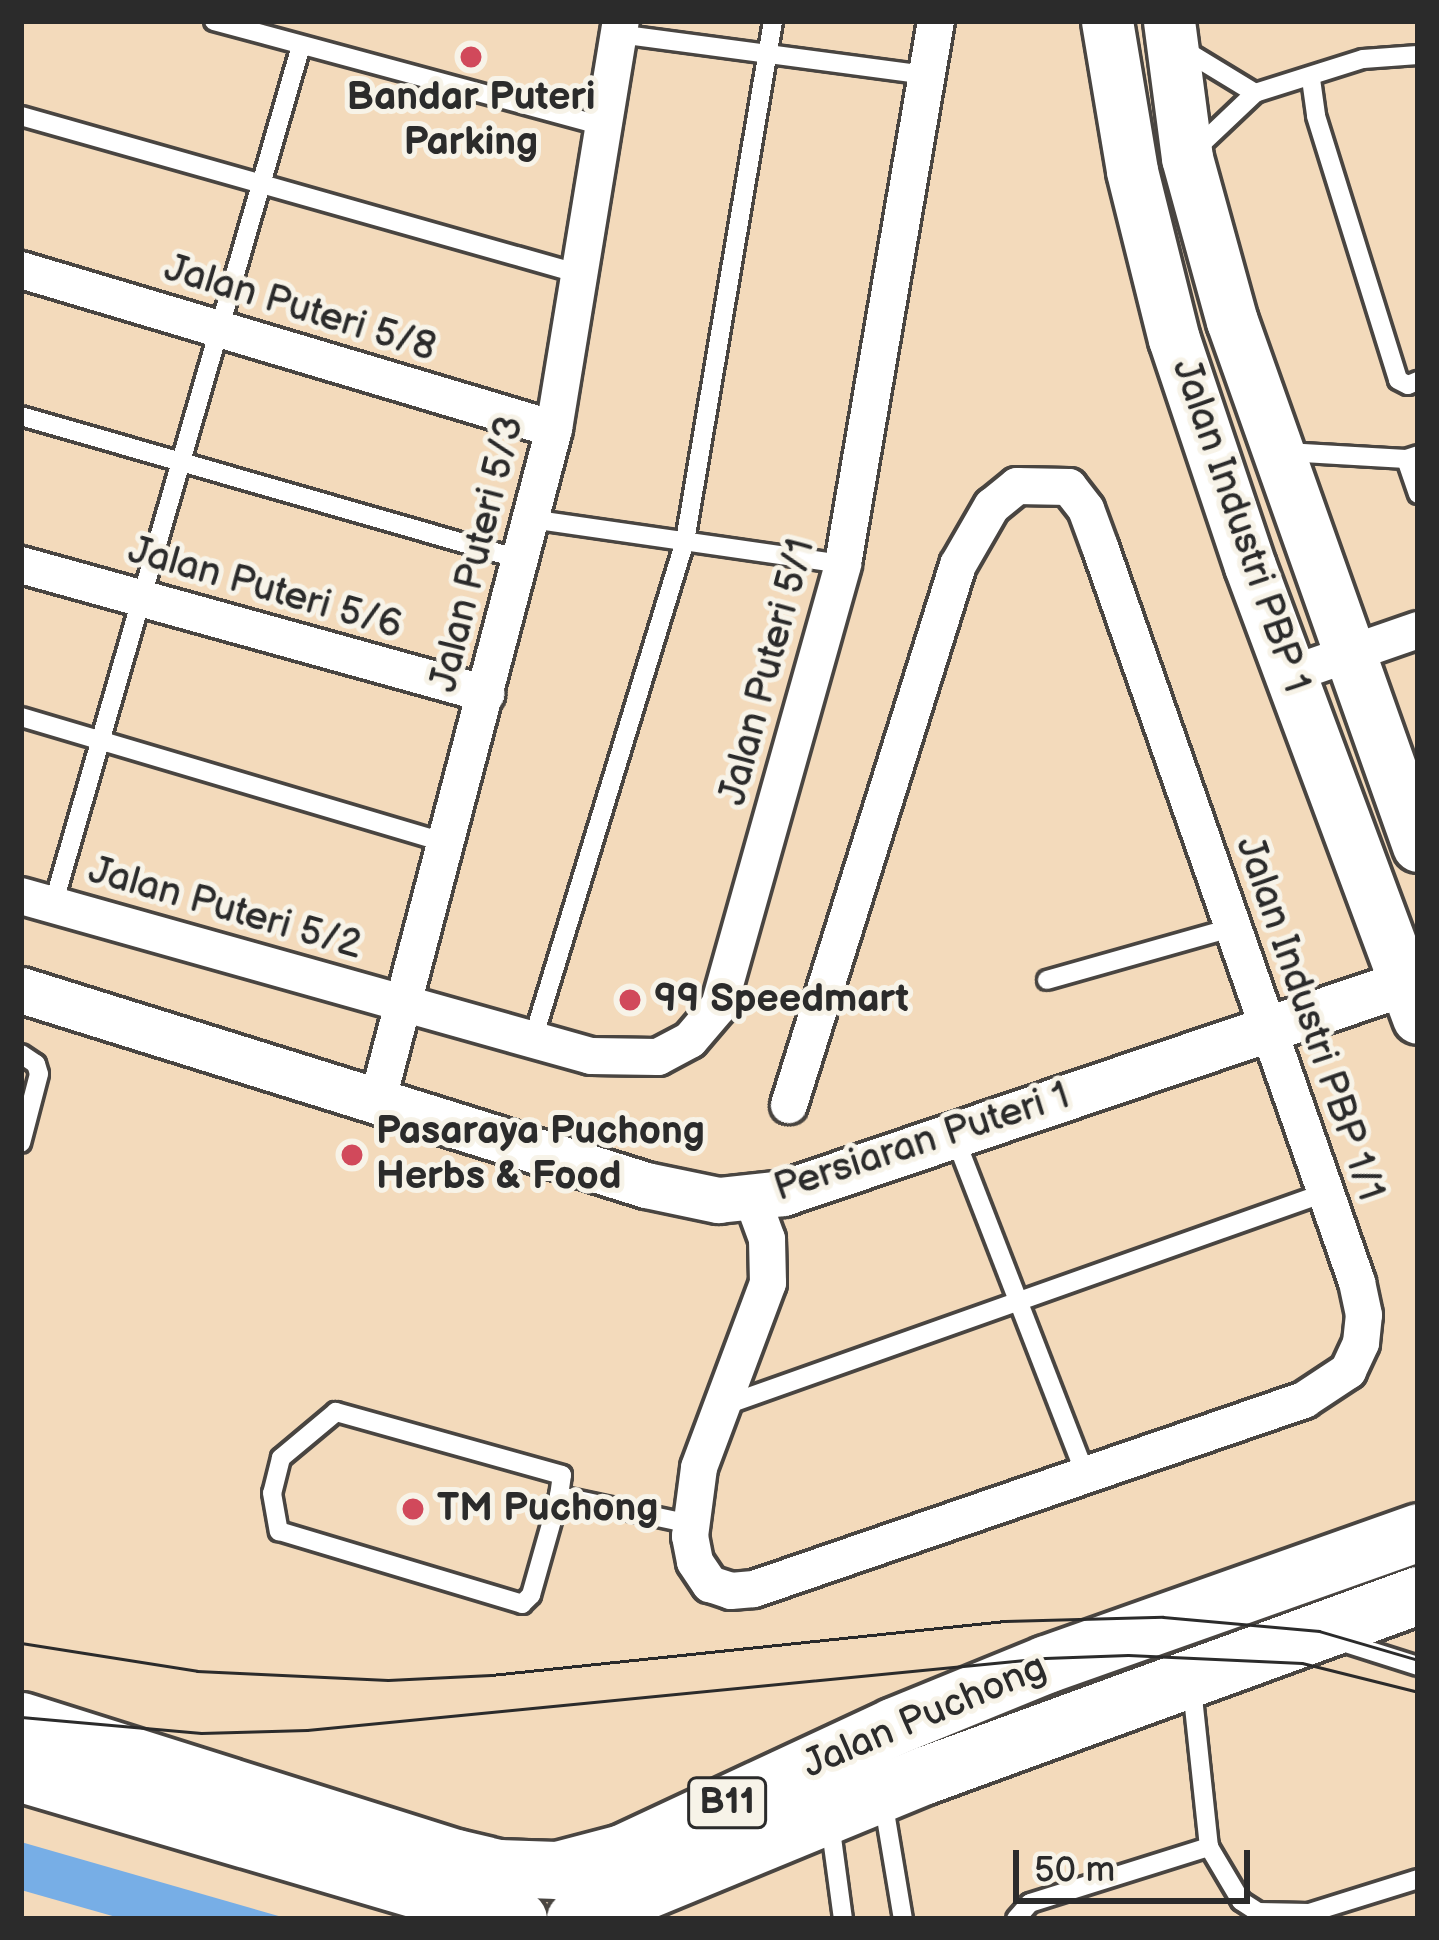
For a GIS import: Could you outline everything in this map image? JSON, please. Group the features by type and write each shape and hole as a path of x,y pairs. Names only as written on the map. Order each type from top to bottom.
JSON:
{"main road":[{"name":"Jalan Industri PBP 1","path":"1108,21 1132,171 1174,339 1411,1000"},
{"name":"Jalan Industri PBP 1","path":"1170,32 1187,158 1275,452 1418,846"},
{"name":"Jalan Puchong","path":"21,1720 456,1858 498,1868 557,1870 622,1852 894,1726 1046,1664 1411,1533"},
{"name":"Jalan Puchong","path":"574,1919 882,1795 1418,1594"},
{"path":"21,1774 518,1919"}],"street":[{"name":"Jalan Puteri 5/1","path":"407,1003 591,1056 658,1057 690,1040 719,1006 843,564 936,21"},
{"name":"Jalan Puteri 5/3","path":"378,1099 407,1003 554,429 620,28"},
{"name":"Jalan Puteri 5/8","path":"21,270 554,429"},
{"name":"Jalan Industri PBP 1/1","path":"752,1198 767,1239 768,1283 699,1468 691,1524 695,1562 710,1584 731,1591 754,1589 1304,1400 1348,1371 1361,1342 1364,1315 1268,1028 1086,509 1069,488 1017,486 992,506 958,565 789,1105"},
{"name":"Jalan Puteri 5/6","path":"21,565 486,694"},
{"path":"1291,674 1418,630"},
{"name":"Jalan Puteri 5/2","path":"37,900 407,1003"},
{"name":"Persiaran Puteri 1","path":"21,990 646,1185 718,1200 752,1198 954,1135 1268,1028 1411,1000"}],"lane":[{"path":"214,21 605,127"},
{"path":"533,1039 685,541 773,21"},
{"path":"620,28 927,75"},
{"path":"1170,32 1256,93"},
{"path":"37,900 100,740 301,46"},
{"path":"1187,158 1256,93 1363,59 1418,56"},
{"path":"1311,79 1319,128 1398,380 1418,382"},
{"path":"21,116 580,274"},
{"path":"21,416 519,559"},
{"path":"1275,452 1412,457 1418,494"},
{"path":"530,519 843,564"},
{"path":"21,717 447,843"},
{"path":"1047,980 1232,928"},
{"path":"21,1054 36,1064 39,1074 21,1143"},
{"path":"954,1135 1086,1475"},
{"path":"726,1405 1324,1193"},
{"path":"336,1412 562,1475 559,1496 531,1594 522,1604 279,1531 272,1493 281,1458 336,1412"},
{"path":"559,1496 691,1524"},
{"path":"1314,1633 1418,1666"},
{"path":"1190,1677 1204,1765 1209,1847 1241,1901 1258,1912 1309,1913 1418,1879"},
{"path":"882,1795 903,1919"},
{"path":"829,1816 844,1919"},
{"path":"1016,1919 1030,1903 1209,1847"}],"water":[{"path":"21,1842 289,1919 123,1919 21,1890"}],"tram line":[{"path":"21,1643 197,1671 388,1680 491,1675 1005,1621 1163,1617 1319,1631 1418,1660"},
{"path":"21,1717 201,1733 307,1730 1045,1658 1128,1655 1302,1663 1418,1692"}],"place":[{"name":"Bandar Puteri Parking","path":"471,57"},
{"name":"99 Speedmart","path":"630,1000"},
{"name":"Pasaraya Puchong Herbs & Food","path":"352,1155"},
{"name":"TM Puchong","path":"413,1509"}]}
